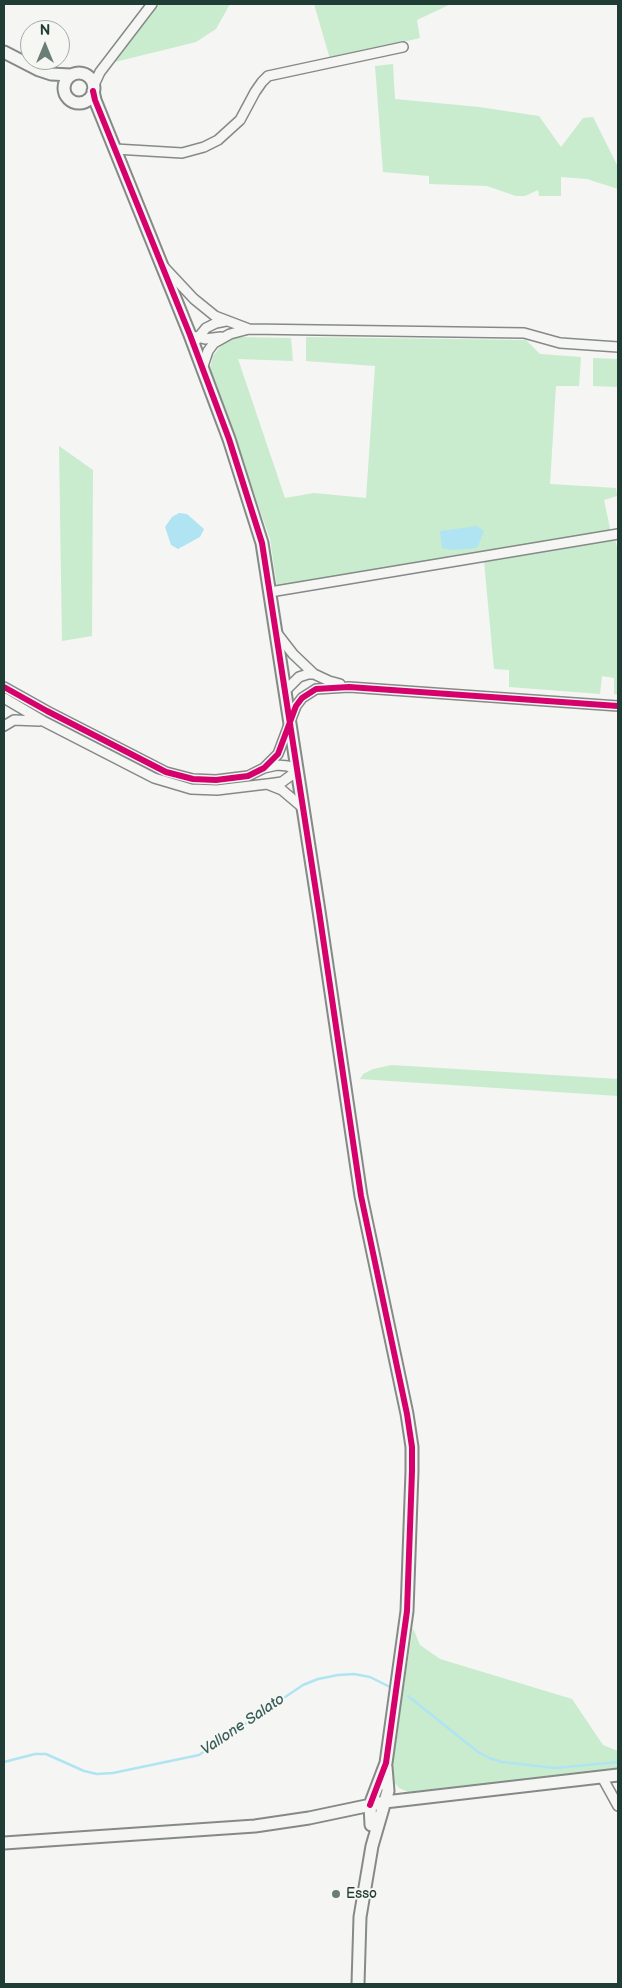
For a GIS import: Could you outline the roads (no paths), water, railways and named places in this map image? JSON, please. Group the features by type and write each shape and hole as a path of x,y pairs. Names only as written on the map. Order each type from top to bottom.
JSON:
{"street":[{"path":"79,102 88,99 100,72 152,4"},
{"path":"115,149 182,153 204,147 218,140 240,120 255,92 268,76 403,47"},
{"path":"4,52 23,63 45,72 60,76 71,76"},
{"path":"4,63 20,67 51,80 64,90 68,98 92,110 106,126"},
{"path":"64,90 66,81 78,73 86,75 91,80 115,149 193,339 202,369 229,439 262,543 286,687 296,772 361,1196 407,1414 412,1447 406,1610 386,1763 388,1791 372,1846 359,1931 358,1984"},
{"path":"162,264 194,299 215,316 249,329 524,334 560,343 618,347"},
{"path":"193,339 206,328 226,321"},
{"path":"193,339 221,338 249,329"},
{"path":"202,369 208,351 221,338"},
{"path":"270,592 618,534"},
{"path":"276,632 293,654 314,674 329,682 350,686 618,706"},
{"path":"286,687 299,677 314,674"},
{"path":"286,687 302,691 316,688 350,686"},
{"path":"4,687 166,772 193,779 216,780 248,776 264,768 277,765 288,766 296,772"},
{"path":"264,768 278,754 289,724 302,698 316,688"},
{"path":"4,691 22,698"},
{"path":"4,698 43,721 154,778 173,785 191,789 217,790 282,782 296,772"},
{"path":"4,726 14,720 43,721"},
{"path":"267,784 282,790 302,807"},
{"path":"372,1846 372,1800 386,1763"},
{"path":"4,1843 255,1826 286,1822 354,1808 372,1800 385,1802 618,1775"},
{"path":"602,1777 618,1806"},
{"path":"387,1781 397,1793 406,1799"},
{"path":"381,1816 390,1806 406,1799"},
{"path":"354,1808 371,1825"}],"water":[{"path":"179,513 187,514 204,529 200,537 178,549 171,545 165,527 172,517"},
{"path":"477,526 484,531 477,548 453,550 442,548 440,531"}],"waterway":[{"name":"Vallone Salato","path":"4,1762 35,1754 46,1754 84,1771 97,1774 113,1773 199,1755 303,1685 318,1679 354,1674 370,1677 392,1688"},
{"name":"Vallone Salato","path":"408,1696 478,1752 489,1758 502,1762 555,1768 618,1762"}],"place":[{"name":"Esso","path":"336,1894"}]}
